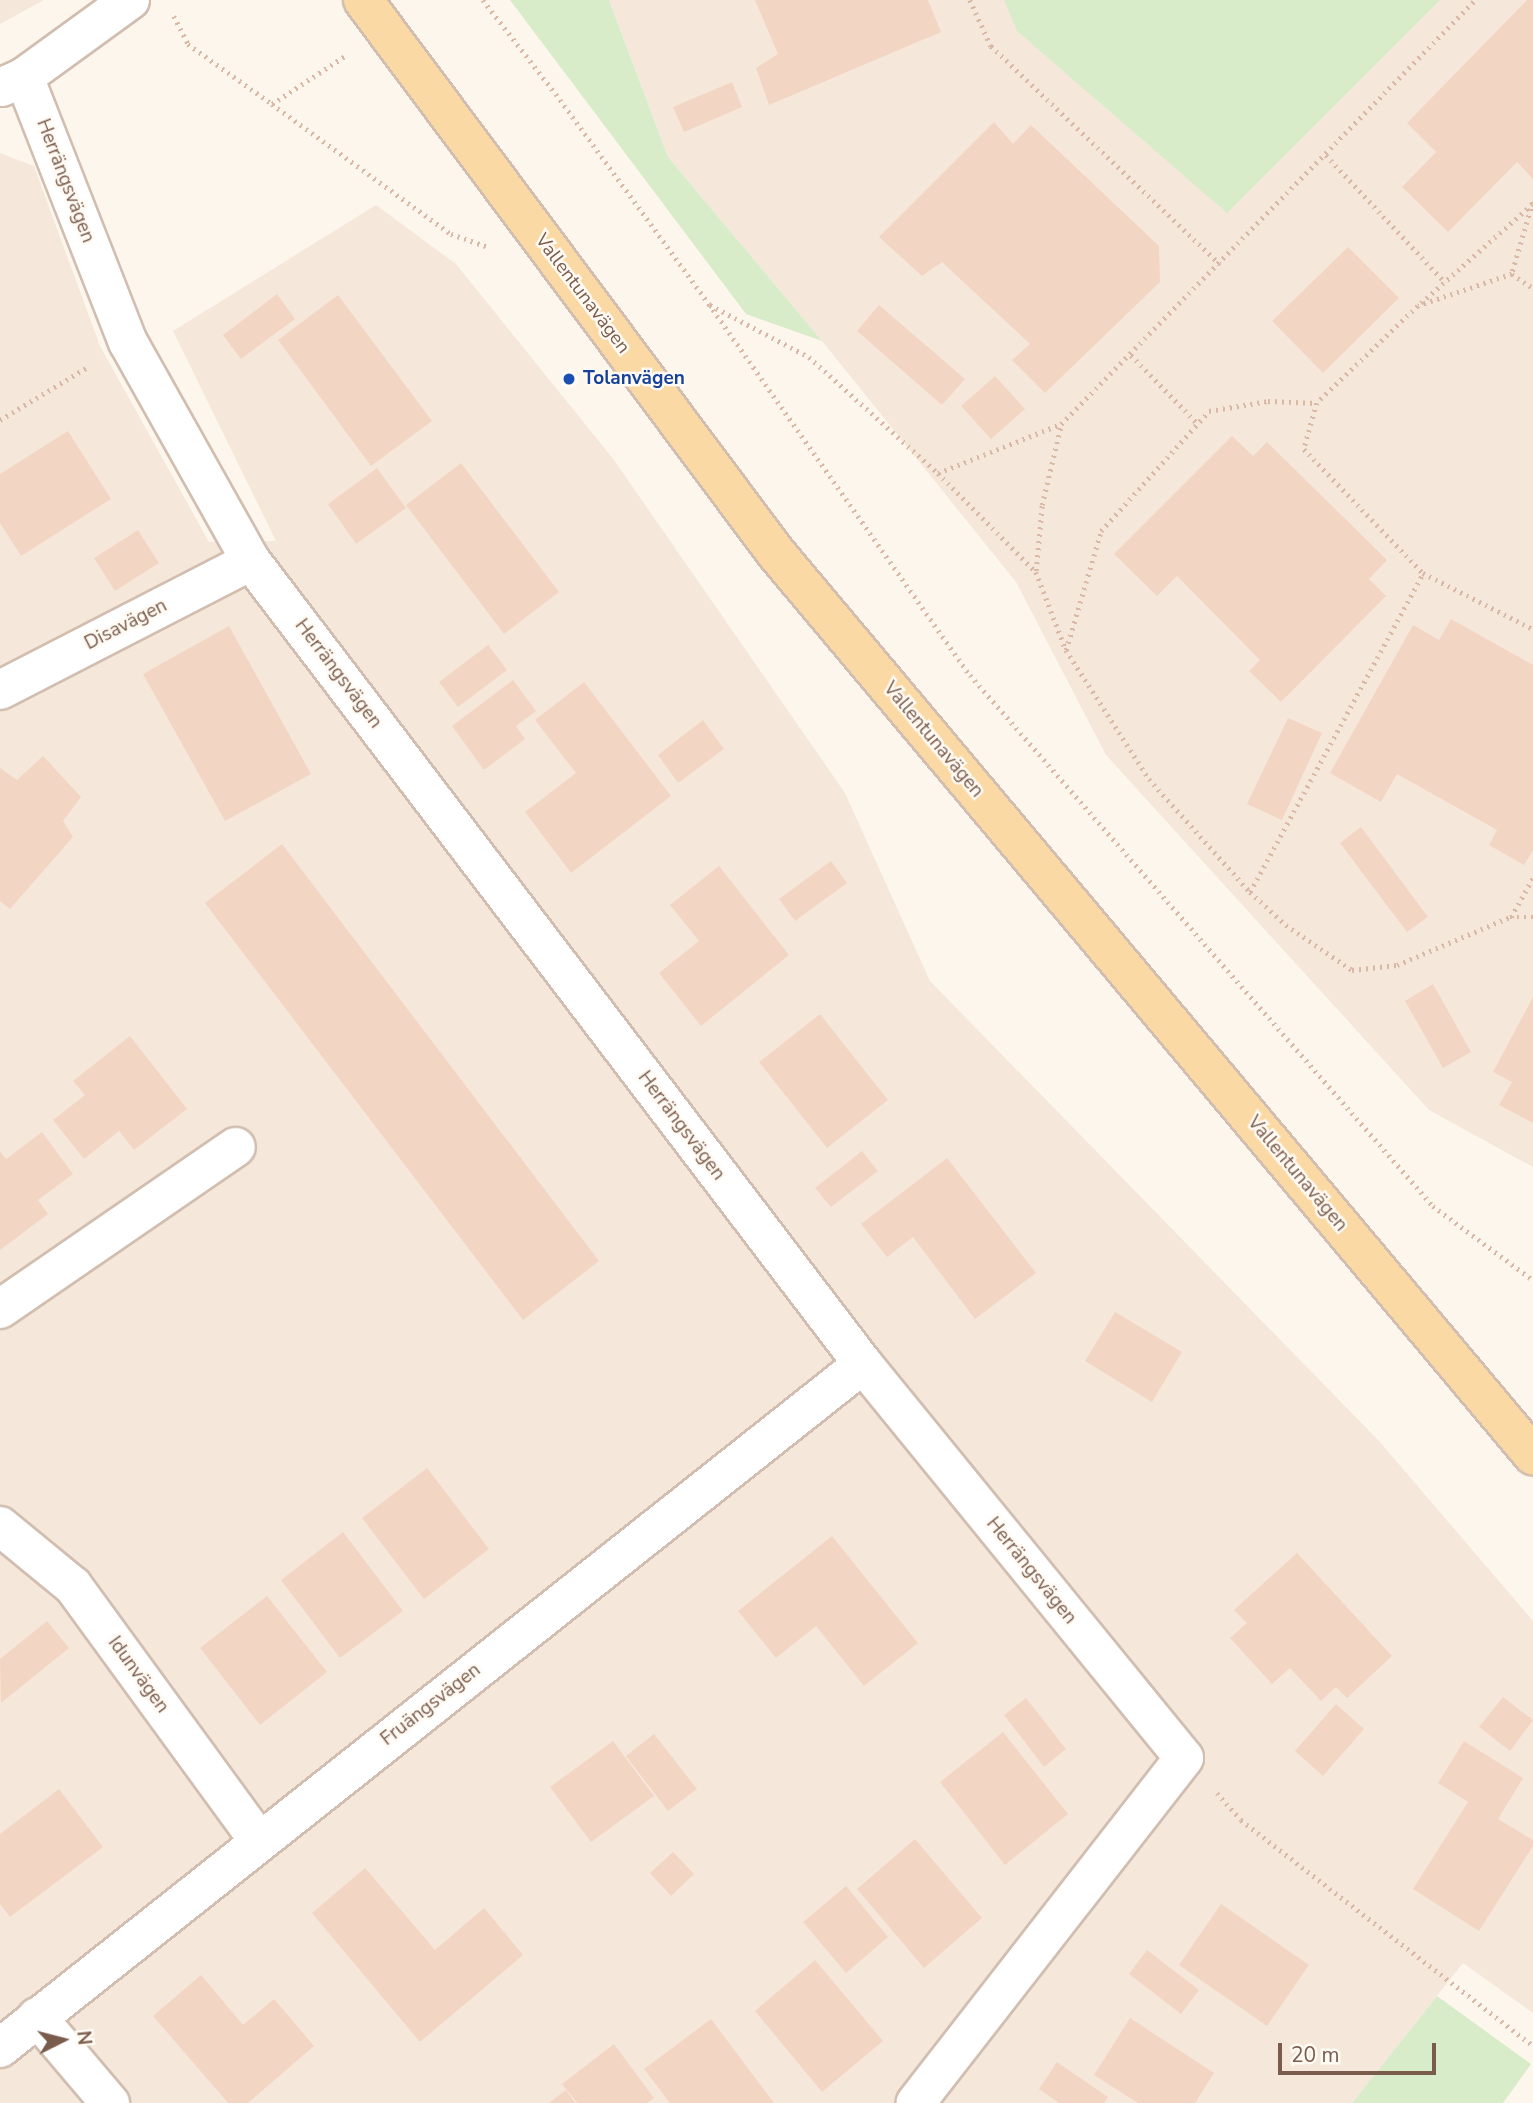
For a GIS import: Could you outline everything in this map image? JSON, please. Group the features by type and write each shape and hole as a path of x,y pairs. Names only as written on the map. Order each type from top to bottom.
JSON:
{"main road":[{"name":"Vallentunavägen","path":"363,0 776,553 1533,1455"}],"street":[{"path":"12,82 130,0"},
{"name":"Herrängsvägen","path":"12,82 128,342 251,561 863,1364 1184,1758"},
{"name":"Disavägen","path":"0,690 251,561"},
{"path":"0,1309 236,1147"},
{"name":"Fruängsvägen","path":"0,2048 863,1364"},
{"name":"Idunvägen","path":"0,1526 73,1586 259,1841"},
{"path":"915,2103 1184,1758"},
{"path":"37,2017 110,2103"}],"path":[{"path":"483,0 556,94 709,304 970,675 1433,1206 1533,1280"},
{"path":"970,0 992,46 1220,264"},
{"path":"938,473 1061,424 1475,0"},
{"path":"171,11 188,44 451,234 490,247"},
{"path":"272,104 352,52"},
{"path":"1326,155 1444,281"},
{"path":"1532,203 1444,281 1317,403 1304,449 1423,572 1533,629"},
{"path":"1512,274 1532,203"},
{"path":"1418,306 1512,274"},
{"path":"1512,274 1533,288"},
{"path":"709,304 809,357 938,473 1036,572 1066,650 1149,779 1250,892 1286,925 1352,970 1397,965 1510,917 1533,917"},
{"path":"0,420 128,342"},
{"path":"1130,355 1198,424"},
{"path":"1066,650 1101,531 1209,411 1268,401 1317,403"},
{"path":"1036,572 1042,505 1061,424"},
{"path":"1250,892 1423,572"},
{"path":"1510,917 1533,878"},
{"path":"1184,1758 1241,1820 1533,2046"}],"shaded area":[{"path":"0,0 44,0 0,24"},
{"path":"609,0 1533,0 1533,1167 1429,1110 1106,755 1016,582 822,341 668,157"},
{"path":"0,153 34,166 100,346 209,542 276,541 173,331 376,205 456,264 614,460 845,793 930,981 1379,1441 1533,1621 1533,2013 1463,1963 1352,2103 0,2103"}],"green space":[{"path":"510,0 609,0 668,157 822,341 746,314"},
{"path":"1004,0 1440,0 1227,213 1017,31"},
{"path":"1437,1996 1531,2064 1503,2103 1352,2103"}],"building":[{"path":"755,0 928,0 941,32 769,105 756,68 778,54"},
{"path":"1527,0 1533,0 1533,179 1517,162 1448,232 1402,187 1436,152 1407,123"},
{"path":"732,82 742,107 684,132 673,107"},
{"path":"994,122 1013,144 1031,125 1159,246 1160,282 1045,393 1012,360 1030,344 942,262 922,276 879,237"},
{"path":"1348,247 1399,298 1323,373 1272,321"},
{"path":"277,294 295,319 241,359 223,335"},
{"path":"338,295 432,421 371,466 278,340"},
{"path":"879,305 965,379 942,405 857,331"},
{"path":"995,376 1025,409 991,439 961,406"},
{"path":"68,431 111,499 21,556 0,523 0,474"},
{"path":"1232,436 1253,456 1267,442 1387,560 1369,579 1386,596 1281,702 1249,671 1260,660 1177,576 1157,596 1114,554"},
{"path":"461,463 559,592 504,634 406,505"},
{"path":"377,468 406,508 356,544 328,504"},
{"path":"138,530 159,563 115,591 94,558"},
{"path":"1451,619 1533,665 1533,850 1524,865 1489,845 1497,830 1397,774 1381,802 1330,773 1413,625 1439,640"},
{"path":"229,626 311,774 225,821 143,674"},
{"path":"488,645 507,670 458,707 439,682"},
{"path":"513,680 536,711 516,726 525,739 484,770 452,726"},
{"path":"584,682 671,796 571,873 525,812 576,773 535,720"},
{"path":"1288,718 1322,733 1282,820 1247,804"},
{"path":"703,720 724,749 678,783 658,755"},
{"path":"43,756 81,797 63,821 73,837 10,909 0,901 0,768 17,780"},
{"path":"1361,827 1428,917 1407,932 1340,843"},
{"path":"282,844 599,1261 523,1320 205,903"},
{"path":"831,861 847,883 795,921 779,899"},
{"path":"719,866 789,955 701,1026 659,973 699,941 670,905"},
{"path":"1433,984 1471,1052 1443,1068 1405,1001"},
{"path":"1533,997 1533,1123 1499,1105 1512,1082 1493,1072"},
{"path":"820,1014 888,1100 827,1148 759,1062"},
{"path":"130,1036 187,1109 134,1150 119,1131 84,1159 53,1120 85,1095 73,1081"},
{"path":"42,1132 73,1174 38,1200 48,1214 0,1250 0,1151 6,1159"},
{"path":"862,1151 878,1171 831,1207 815,1188"},
{"path":"947,1158 1036,1273 975,1319 913,1237 887,1257 861,1224"},
{"path":"1115,1312 1182,1352 1152,1402 1085,1361"},
{"path":"427,1468 489,1549 424,1599 362,1518"},
{"path":"343,1532 403,1611 340,1658 281,1580"},
{"path":"832,1536 918,1643 864,1686 816,1626 776,1658 738,1611"},
{"path":"1297,1553 1392,1656 1347,1698 1336,1687 1321,1701 1290,1668 1272,1684 1230,1638 1247,1623 1234,1610"},
{"path":"267,1596 327,1672 260,1725 200,1648"},
{"path":"47,1621 69,1648 1,1703 0,1659"},
{"path":"1503,1697 1533,1720 1510,1751 1479,1727"},
{"path":"1026,1698 1066,1749 1044,1767 1004,1715"},
{"path":"1336,1704 1364,1729 1323,1776 1295,1751"},
{"path":"1003,1732 1068,1814 1005,1865 940,1782"},
{"path":"654,1734 697,1789 668,1811 626,1756"},
{"path":"613,1741 654,1796 591,1842 550,1787"},
{"path":"1464,1741 1523,1778 1498,1819 1533,1840 1533,1846 1479,1931 1413,1889 1468,1802 1438,1783"},
{"path":"59,1789 103,1847 10,1917 0,1904 0,1834"},
{"path":"915,1839 982,1918 924,1968 857,1889"},
{"path":"673,1852 694,1874 671,1896 650,1873"},
{"path":"365,1868 435,1950 484,1908 523,1955 420,2042 312,1913"},
{"path":"846,1886 888,1937 846,1973 803,1922"},
{"path":"1221,1904 1309,1965 1267,2026 1179,1965"},
{"path":"1147,1950 1199,1990 1181,2014 1129,1974"},
{"path":"815,1960 883,2041 822,2092 755,2011"},
{"path":"201,1975 243,2025 274,1999 314,2046 248,2103 228,2103 153,2016"},
{"path":"1130,2018 1214,2073 1195,2103 1138,2103 1094,2075"},
{"path":"711,2019 774,2103 670,2103 644,2069"},
{"path":"614,2044 654,2098 647,2103 577,2103 562,2084"},
{"path":"1057,2062 1108,2097 1104,2103 1059,2103 1039,2089"},
{"path":"566,2090 575,2103 549,2103"}],"place":[{"name":"Tolanvägen","path":"569,379"}]}
